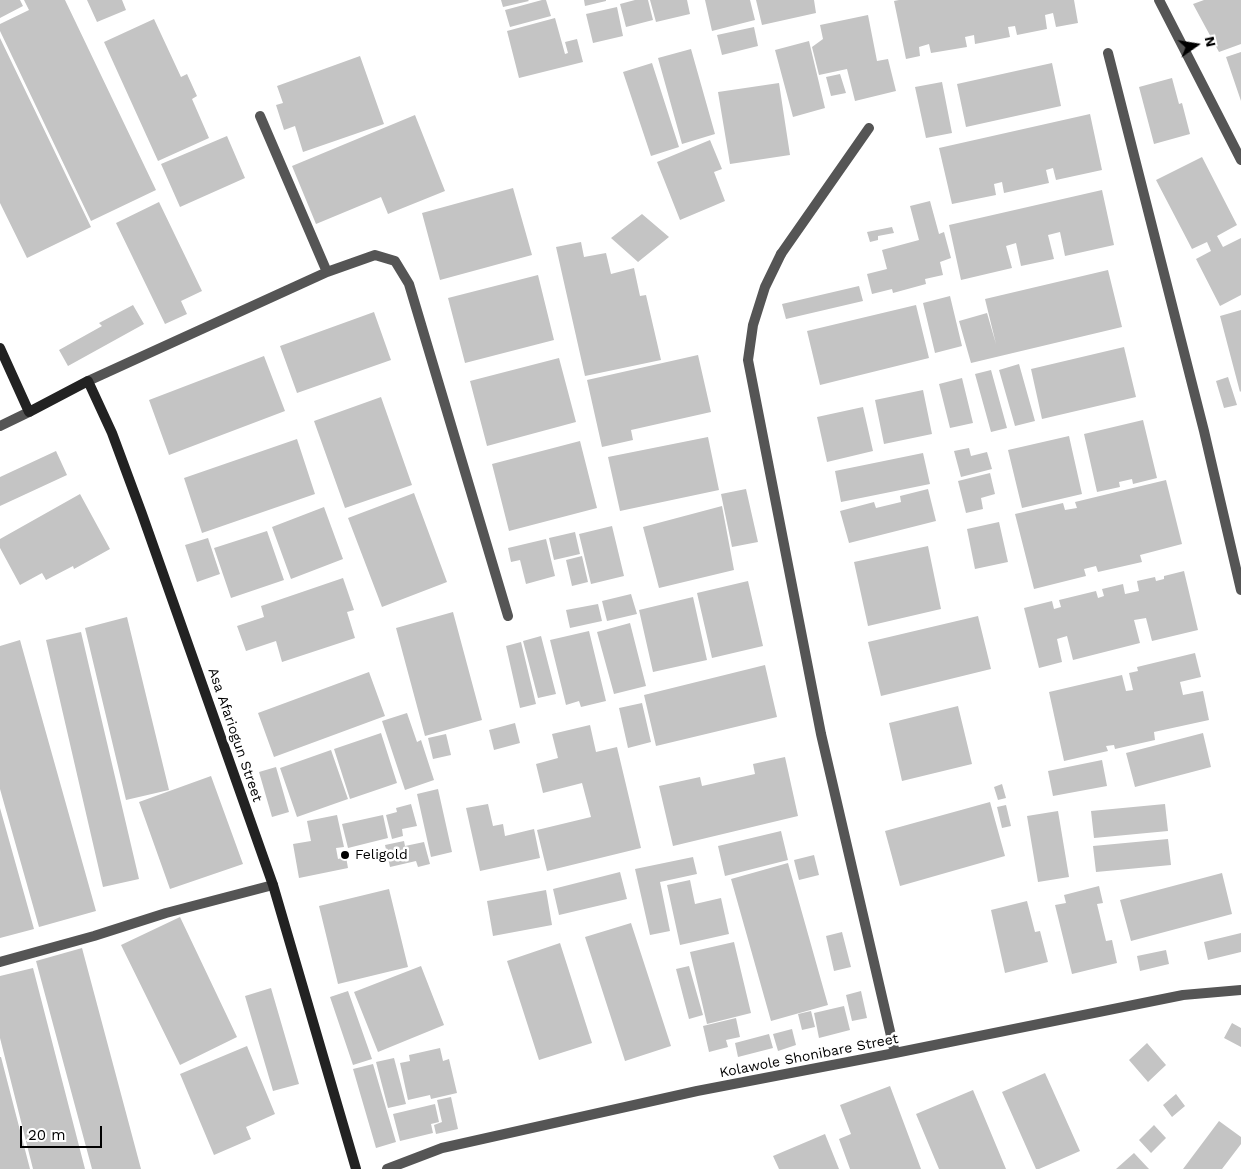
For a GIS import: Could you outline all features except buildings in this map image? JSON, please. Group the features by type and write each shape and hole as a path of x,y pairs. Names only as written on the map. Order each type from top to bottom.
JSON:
{"street":[{"path":"1159,0 1241,160"},
{"path":"1108,53 1204,431 1241,590"},
{"path":"260,116 327,272"},
{"path":"869,128 781,254 765,287 752,324 748,360 821,734 895,1053"},
{"path":"0,426 88,381 327,272 375,255 395,261 410,284 508,616"},
{"path":"0,348 29,412"},
{"name":"Asa Afariogun Street","path":"88,381 112,433 142,514 273,885 356,1169"},
{"path":"0,962 94,936 166,913 273,885"},
{"name":"Kolawole Shonibare Street","path":"387,1169 442,1148 697,1091 1183,995 1241,990"}],"place":[{"name":"Feligold","path":"345,855"}]}
